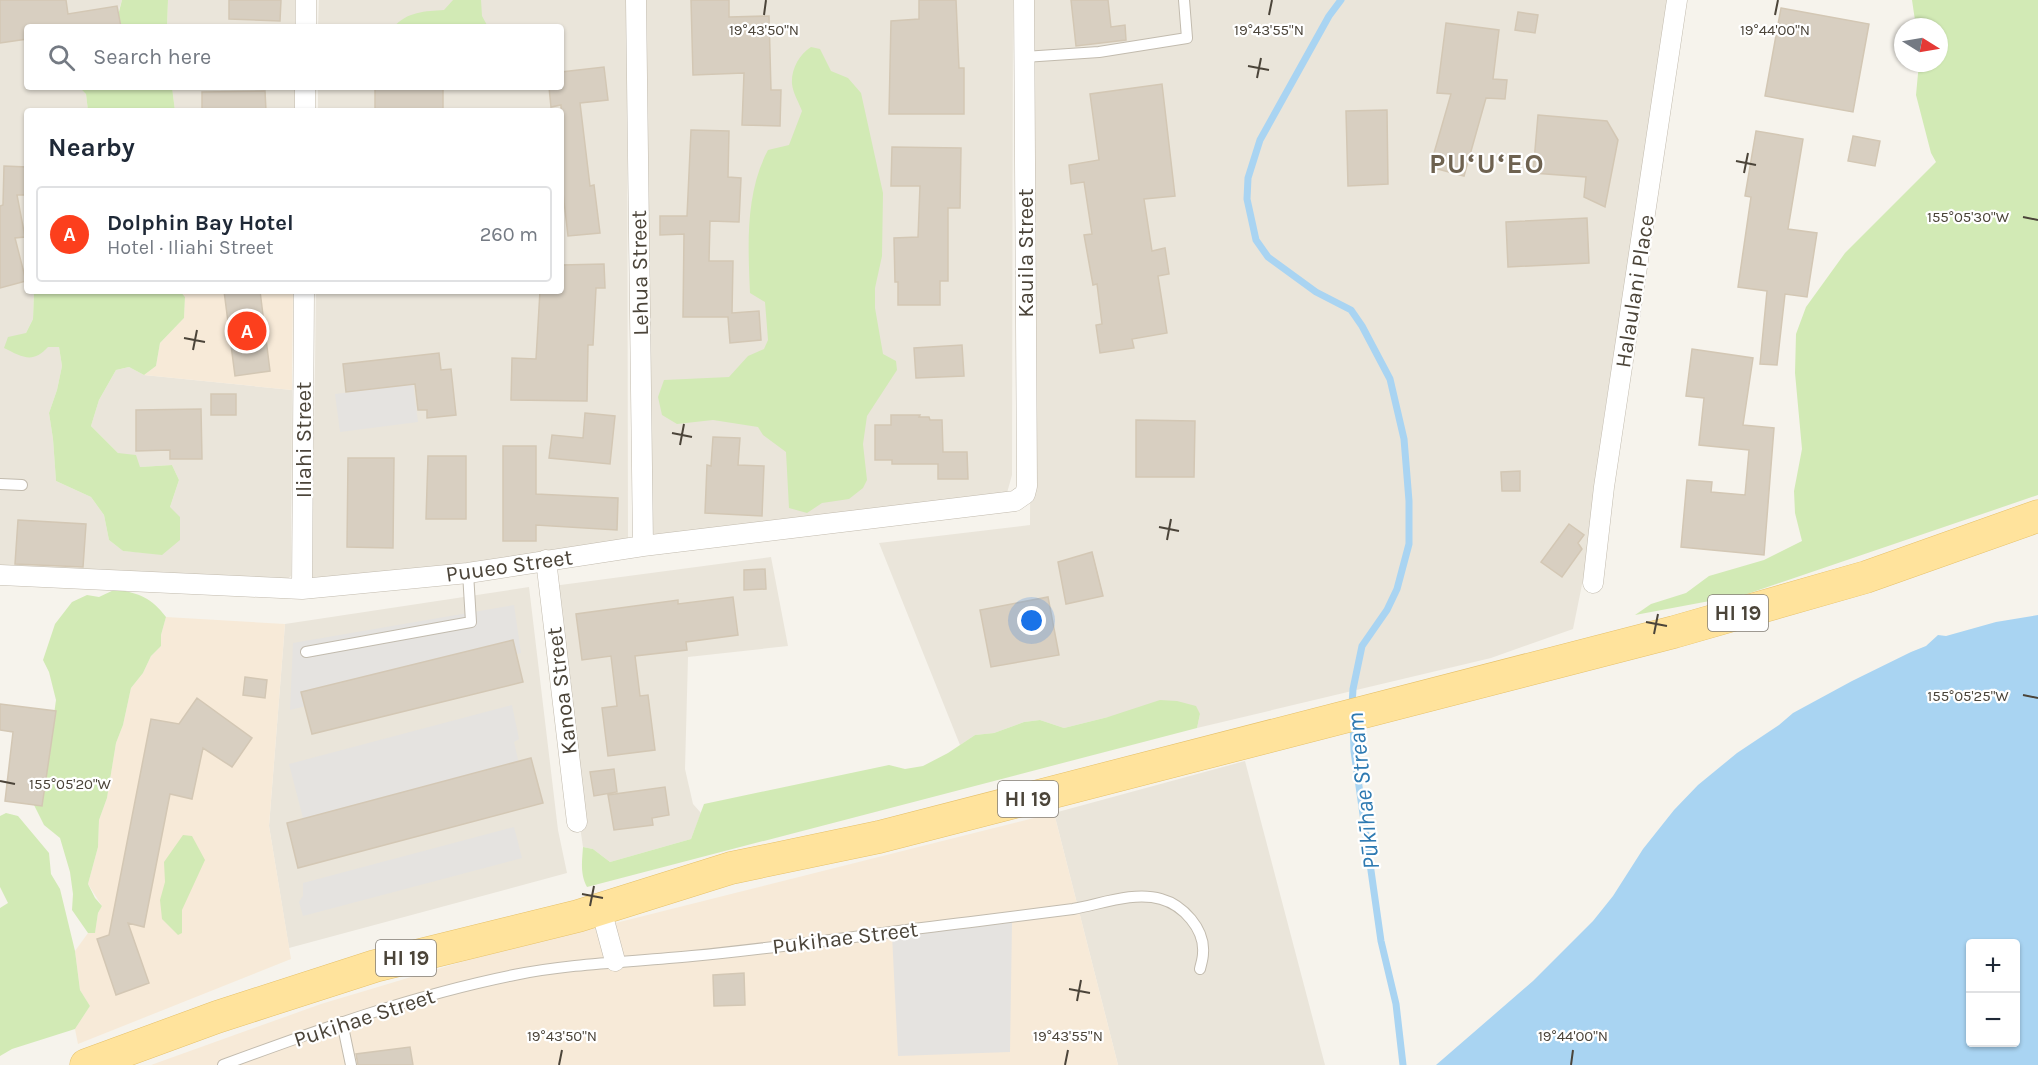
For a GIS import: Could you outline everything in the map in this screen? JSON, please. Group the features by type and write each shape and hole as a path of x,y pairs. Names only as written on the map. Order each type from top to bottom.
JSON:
{"main road":[{"name":"HI 19","path":"86,1065 217,1017 375,966 601,909 731,868 879,837 1674,632 1866,577 2038,516"}],"street":[{"path":"306,0 306,24"},
{"name":"Lehua Street","path":"636,0 643,546"},
{"name":"Kauila Street","path":"1016,501 1025,494 1027,486 1024,0"},
{"name":"Halaulani Place","path":"1593,583 1606,476 1677,0"},
{"path":"305,90 305,108"},
{"name":"Iliahi Street","path":"302,589 304,294"},
{"name":"Puueo Street","path":"0,575 302,589 468,573 643,546 1016,501"},
{"name":"Kanoa Street","path":"546,560 577,822"},
{"path":"601,909 615,961"}],"lane":[{"path":"1024,57 1099,52 1187,38 1184,0"},
{"path":"0,484 22,485"},
{"path":"306,652 471,622 468,573"},
{"name":"Pukihae Street","path":"222,1065 342,1022 449,990 516,975 615,961 691,956 1074,909 1146,896 1178,906 1190,917 1198,931 1204,951 1200,969"},
{"path":"342,1022 351,1065"}],"shaded area":[{"path":"0,0 122,0 117,16 52,24 24,24 24,90 82,90 86,94 88,108 24,108 24,294 34,294 33,319 26,333 48,347 59,347 62,366 49,413 56,481 91,497 104,515 109,540 123,551 162,554 170,507 179,480 172,465 140,467 118,453 91,426 99,400 116,370 129,367 144,375 292,390 291,576 281,584 0,584"},
{"path":"168,0 295,0 295,24 167,24"},
{"path":"319,0 627,0 628,539 625,551 312,585 316,294 564,294 564,108 318,108 318,90 564,90 564,24 318,24"},
{"path":"645,0 1013,0 1012,475 1007,493 649,546"},
{"path":"1032,0 1668,0 1603,423 1589,550 1573,629 1491,658 1197,728 1200,714 1108,717 1064,728 1040,720 1024,722 994,733 975,735 960,745 879,543 1030,525"},
{"path":"172,90 295,90 295,108 175,108"},
{"path":"182,294 293,294 292,390 144,375 156,366 160,343 184,318 185,297"},
{"path":"413,384 418,422 340,432 335,394"},
{"path":"771,557 788,646 688,657 685,769 693,804 701,813 691,839 610,862 593,849 583,847 547,599 553,586"},
{"path":"529,587 558,830 567,873 289,948 269,826 285,624"},
{"path":"514,605 521,653 290,710 293,643"},
{"path":"166,617 285,624 269,826 291,959 78,1044 75,1029 90,1006 80,990 75,951 88,933 95,932 98,913 102,906 88,884 98,847 99,820 107,798 116,743 123,725 131,688 143,673 151,656 161,646 161,635"},
{"path":"512,705 519,739 514,742 519,764 304,822 289,764"},
{"path":"1245,761 1325,1065 1118,1065 1054,813"},
{"path":"1054,813 1118,1065 151,1065 321,1004 468,960"},
{"path":"514,827 522,858 303,916 299,902 303,896 303,883"},
{"path":"1012,922 1010,1052 898,1056 892,935"}],"green space":[{"path":"122,0 168,0 167,24 116,24"},
{"path":"453,0 481,0 482,16 486,24 397,24 410,15 444,10"},
{"path":"1912,0 2038,0 2038,495 1747,594 1635,615 1651,604 1686,593 1709,576 1764,560 1802,541 1795,513 1794,491 1802,449 1795,373 1796,334 1806,307 1845,253 1936,162 1931,153 1916,95 1918,72 1948,72 1948,18 1915,18"},
{"path":"811,47 820,49 831,71 848,78 861,93 883,193 882,256 875,288 875,308 883,354 896,361 897,370 867,416 863,444 867,480 863,488 849,499 822,503 807,513 789,508 786,452 763,435 758,427 713,420 677,424 662,415 658,397 664,380 729,377 748,356 764,349 768,340 765,302 750,293 749,238 752,202 755,184 768,150 789,145 802,111 792,78 799,58"},
{"path":"82,90 172,90 175,108 88,108 86,94"},
{"path":"34,294 182,294 185,297 184,318 160,343 156,366 144,375 129,367 116,370 99,400 91,426 118,453 136,455 140,467 172,465 179,480 170,507 180,517 180,540 162,555 123,551 109,540 104,515 91,497 56,481 49,413 62,366 59,347 48,347 37,356 32,357 22,356 4,348 8,337 26,333 33,319"},
{"path":"116,589 144,597 166,617 161,635 161,646 151,656 143,673 131,688 123,725 116,743 107,798 99,820 98,847 88,884 102,906 98,913 95,933 88,933 72,910 73,894 70,872 60,838 44,825 34,805 45,779 56,700 49,672 43,660 55,624 72,602 87,595 99,597"},
{"path":"1160,700 1177,701 1196,706 1200,714 1197,728 587,887 583,877 583,847 593,849 610,862 691,839 704,804 889,765 905,769 923,766 975,735 994,733 1024,722 1040,720 1064,728"},
{"path":"6,813 18,816 49,853 51,874 60,889 75,951 80,990 90,1006 75,1029 12,1049 0,1056 0,908 8,903 0,887 0,816"},
{"path":"183,835 192,836 205,860 182,910 182,933 178,935 162,919 160,900 165,882 164,862"}],"water":[{"path":"2038,615 2038,1065 1436,1065 1533,981 1593,921 1613,896 1643,849 1674,810 1698,785 1737,753 1793,713 1852,681 1926,646 1938,635 1946,636 1996,622"}],"building":[{"path":"0,0 66,0 68,14 117,6 120,24 24,24 24,39 0,43"},
{"path":"229,0 281,0 280,21 229,19"},
{"path":"691,0 729,0 729,17 769,16 771,90 781,90 780,126 742,125 744,73 693,75"},
{"path":"919,0 956,0 959,68 964,68 964,114 889,114 891,21 919,19"},
{"path":"1071,0 1108,0 1111,27 1125,25 1126,40 1076,46"},
{"path":"1781,8 1869,24 1853,112 1765,96"},
{"path":"1518,12 1538,15 1535,33 1515,30"},
{"path":"1446,23 1499,30 1493,79 1507,80 1505,99 1486,98 1464,176 1430,167 1451,94 1437,93"},
{"path":"604,67 608,100 580,103 590,186 594,185 600,233 568,236 564,201 564,108 561,108 561,105 551,107 549,90 564,90 564,72"},
{"path":"1162,84 1175,196 1144,199 1152,251 1165,248 1169,274 1158,276 1167,333 1132,339 1134,348 1100,353 1096,325 1102,324 1097,284 1093,285 1084,235 1092,234 1084,182 1071,184 1069,165 1099,160 1090,94"},
{"path":"375,90 443,90 443,108 375,108"},
{"path":"265,91 266,108 202,108 202,92"},
{"path":"1387,110 1388,184 1348,186 1346,111"},
{"path":"1538,115 1607,121 1618,140 1605,207 1584,197 1586,177 1533,173"},
{"path":"691,130 729,131 728,177 741,178 739,222 710,221 709,261 733,261 732,313 759,311 761,340 730,343 728,317 683,317 684,234 660,235 660,216 687,216"},
{"path":"1756,131 1803,139 1788,229 1817,233 1807,297 1785,294 1777,365 1760,364 1767,291 1738,287 1751,197 1745,196"},
{"path":"1853,136 1880,141 1875,166 1848,161"},
{"path":"892,147 961,148 960,208 948,208 948,281 940,281 940,305 898,305 894,238 918,237 920,186 891,186"},
{"path":"4,166 24,167 24,195 17,195 24,237 15,238 24,282 0,288 0,206 3,205"},
{"path":"1587,218 1589,263 1508,267 1506,222"},
{"path":"604,264 605,288 596,288 593,345 588,345 587,401 511,400 512,358 536,359 540,294 564,294 564,265"},
{"path":"224,294 260,294 270,371 235,376"},
{"path":"962,345 964,376 916,378 914,348"},
{"path":"1692,349 1753,358 1743,425 1774,428 1764,555 1681,547 1687,480 1712,482 1711,492 1745,495 1749,450 1699,445 1704,398 1686,396"},
{"path":"439,353 441,370 451,369 456,415 427,418 427,410 418,410 415,384 346,392 343,364"},
{"path":"211,394 236,394 236,415 211,415"},
{"path":"201,409 202,459 170,459 170,450 136,451 136,410"},
{"path":"585,413 615,416 610,464 549,458 552,435 583,438"},
{"path":"891,415 920,415 919,417 929,417 930,420 942,420 943,452 967,452 968,479 938,479 938,464 892,464 892,460 875,460 875,425 891,425"},
{"path":"1136,420 1195,421 1194,477 1136,477"},
{"path":"713,437 740,438 738,465 764,466 762,516 705,513 707,465 711,466"},
{"path":"503,446 536,446 536,494 618,498 617,530 536,525 536,541 503,541"},
{"path":"428,456 466,456 466,519 426,519"},
{"path":"348,458 394,458 393,548 347,547"},
{"path":"1520,471 1520,491 1502,491 1501,472"},
{"path":"18,520 86,524 83,567 15,564"},
{"path":"1569,524 1584,535 1578,543 1582,549 1562,577 1541,562"},
{"path":"1092,552 1103,596 1066,604 1058,562"},
{"path":"765,569 766,589 744,590 744,570"},
{"path":"733,597 738,635 686,642 687,650 635,656 640,696 648,695 655,750 608,756 602,708 617,706 611,656 582,660 576,614 678,600 678,604"},
{"path":"1048,597 1059,655 991,667 980,610"},
{"path":"513,640 523,682 312,734 301,692"},
{"path":"245,677 267,680 265,698 243,695"},
{"path":"197,698 252,738 232,767 203,748 192,799 170,794 144,927 128,923 149,983 116,995 97,939 109,935 151,719 179,724"},
{"path":"0,704 56,711 42,806 5,801 13,732 0,730"},
{"path":"531,758 543,803 298,868 287,823"},
{"path":"614,769 617,792 594,796 590,772"},
{"path":"665,787 669,815 652,818 653,825 614,830 608,795"},
{"path":"744,973 745,1005 714,1006 713,975"},
{"path":"410,1047 413,1065 358,1065 356,1054"}],"waterway":[{"name":"Pūkīhae Stream","path":"1341,0 1329,16 1260,140 1248,178 1247,199 1256,240 1268,257 1316,292 1351,310 1362,326 1390,379 1404,439 1409,501 1409,544 1397,589 1387,610 1362,646 1352,705"},
{"name":"Pūkīhae Stream","path":"1353,722 1354,751 1381,941 1396,1004 1403,1065"}],"place":[{"name":"Dolphin Bay Hotel","path":"247,331"}],"district":[{"name":"PU‘U‘EO","path":"1487,163"}]}
